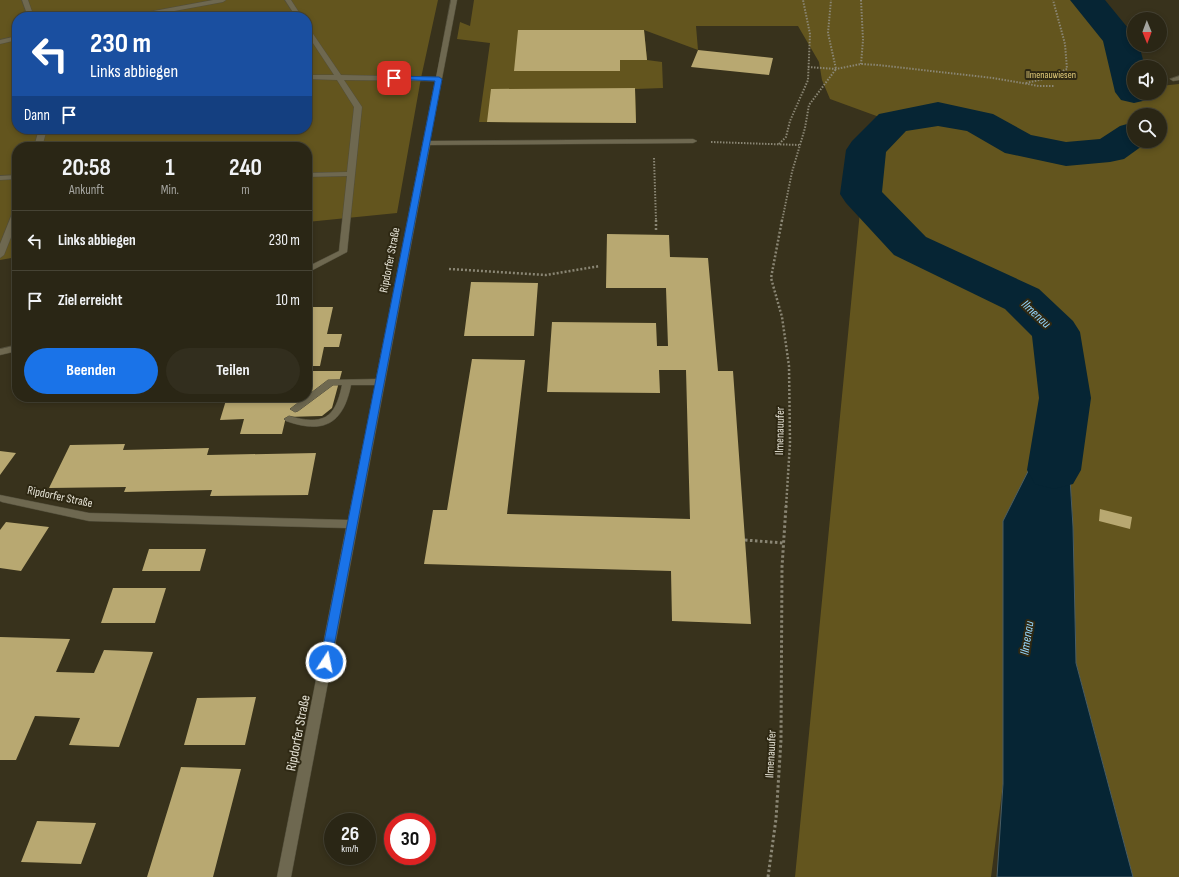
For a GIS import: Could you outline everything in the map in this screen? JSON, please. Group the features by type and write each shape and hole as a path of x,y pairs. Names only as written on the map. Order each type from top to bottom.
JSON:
{"street":[{"path":"25,0 29,12"},
{"path":"159,12 223,0"},
{"path":"288,0 296,12"},
{"name":"Ripdorfer Straße","path":"284,877 454,0"},
{"path":"312,37 358,107 343,252 312,268"},
{"path":"0,42 12,39"},
{"path":"312,77 338,76 439,79"},
{"path":"426,143 693,141"},
{"path":"312,175 352,174"},
{"path":"0,178 12,178"},
{"path":"0,255 12,223"},
{"path":"0,352 12,349"},
{"path":"312,396 331,382 380,382"},
{"path":"289,419 307,424 318,424 334,416 341,406 347,382"},
{"path":"295,409 304,402"},
{"name":"Ripdorfer Straße","path":"2,498 89,518 352,524"}],"path":[{"path":"779,144 786,137 790,121 808,80 810,34 803,0"},
{"path":"831,0 828,33 836,69"},
{"path":"861,0 863,51 861,64"},
{"path":"1024,84 1044,79 1067,69 1068,63 1061,28 1053,0"},
{"path":"808,68 836,69 861,64 932,71 1024,84 1054,86"},
{"name":"Ilmenauufer","path":"768,877 776,818 781,740 782,575 790,444 789,366 782,317 771,278 792,172 809,105 836,69"},
{"path":"693,141 799,145"},
{"path":"653,142 656,230"},
{"path":"449,269 546,275 600,266"},
{"path":"745,540 783,543"}],"green space":[{"path":"0,0 438,0 421,78 397,213 312,222 312,142 12,142 12,258 0,260"},
{"name":"Ilmenauwiesen","path":"474,0 1087,0 1120,40 1127,66 1127,100 1167,100 1167,85 1179,84 1179,877 1133,877 1076,663 1073,527 1065,399 1003,784 991,877 795,877 866,150 893,122 830,99 822,80 819,62 798,26 696,26 698,50 644,30 647,60 662,62 663,88 635,89 636,123 479,122 490,43 457,39 460,22 470,26"}],"water":[{"path":"1065,398 1073,527 1076,663 1133,877 997,877 1003,784 1003,521"}],"building":[{"path":"518,30 644,30 647,60 620,60 620,71 514,71"},
{"path":"698,50 773,58 769,75 691,67"},
{"path":"635,88 636,123 487,122 491,89"},
{"path":"607,234 669,235 670,257 708,258 718,371 733,371 751,624 672,621 671,571 424,564 433,510 447,510 472,359 525,360 507,514 690,519 686,370 659,370 660,393 547,392 552,322 656,323 657,346 668,346 666,288 606,288"},
{"path":"471,282 538,283 534,336 464,336"},
{"path":"312,307 333,307 327,334 342,334 339,347 324,347 320,366 312,366"},
{"path":"312,371 342,371 332,408 322,416 286,417 282,434 240,434 244,419 220,420 225,402 312,402"},
{"path":"125,444 123,450 209,448 207,455 316,453 308,495 210,496 212,490 124,492 126,487 49,488 70,445"},
{"path":"0,451 16,453 0,475"},
{"path":"1100,509 1132,517 1130,529 1099,521"},
{"path":"6,522 49,527 21,571 0,568 0,530"},
{"path":"149,549 206,549 200,571 142,571"},
{"path":"113,588 166,588 155,623 101,623"},
{"path":"0,637 70,639 56,672 94,673 104,650 153,652 119,747 69,745 80,718 35,716 16,760 0,760"},
{"path":"256,697 245,745 184,745 197,698"},
{"path":"181,767 241,769 213,877 147,877"},
{"path":"37,821 96,823 81,864 21,862"}],"waterway":[{"name":"Ilmenau","path":"1087,0 1120,40 1127,66"},
{"name":"Ilmenau","path":"1054,470 1065,398 1056,332 1022,299 910,246 861,194 866,150 893,122 938,114 979,122 1019,145 1066,154 1110,150 1127,139"}],"route":[{"path":"326,662 439,79 394,78"}]}
